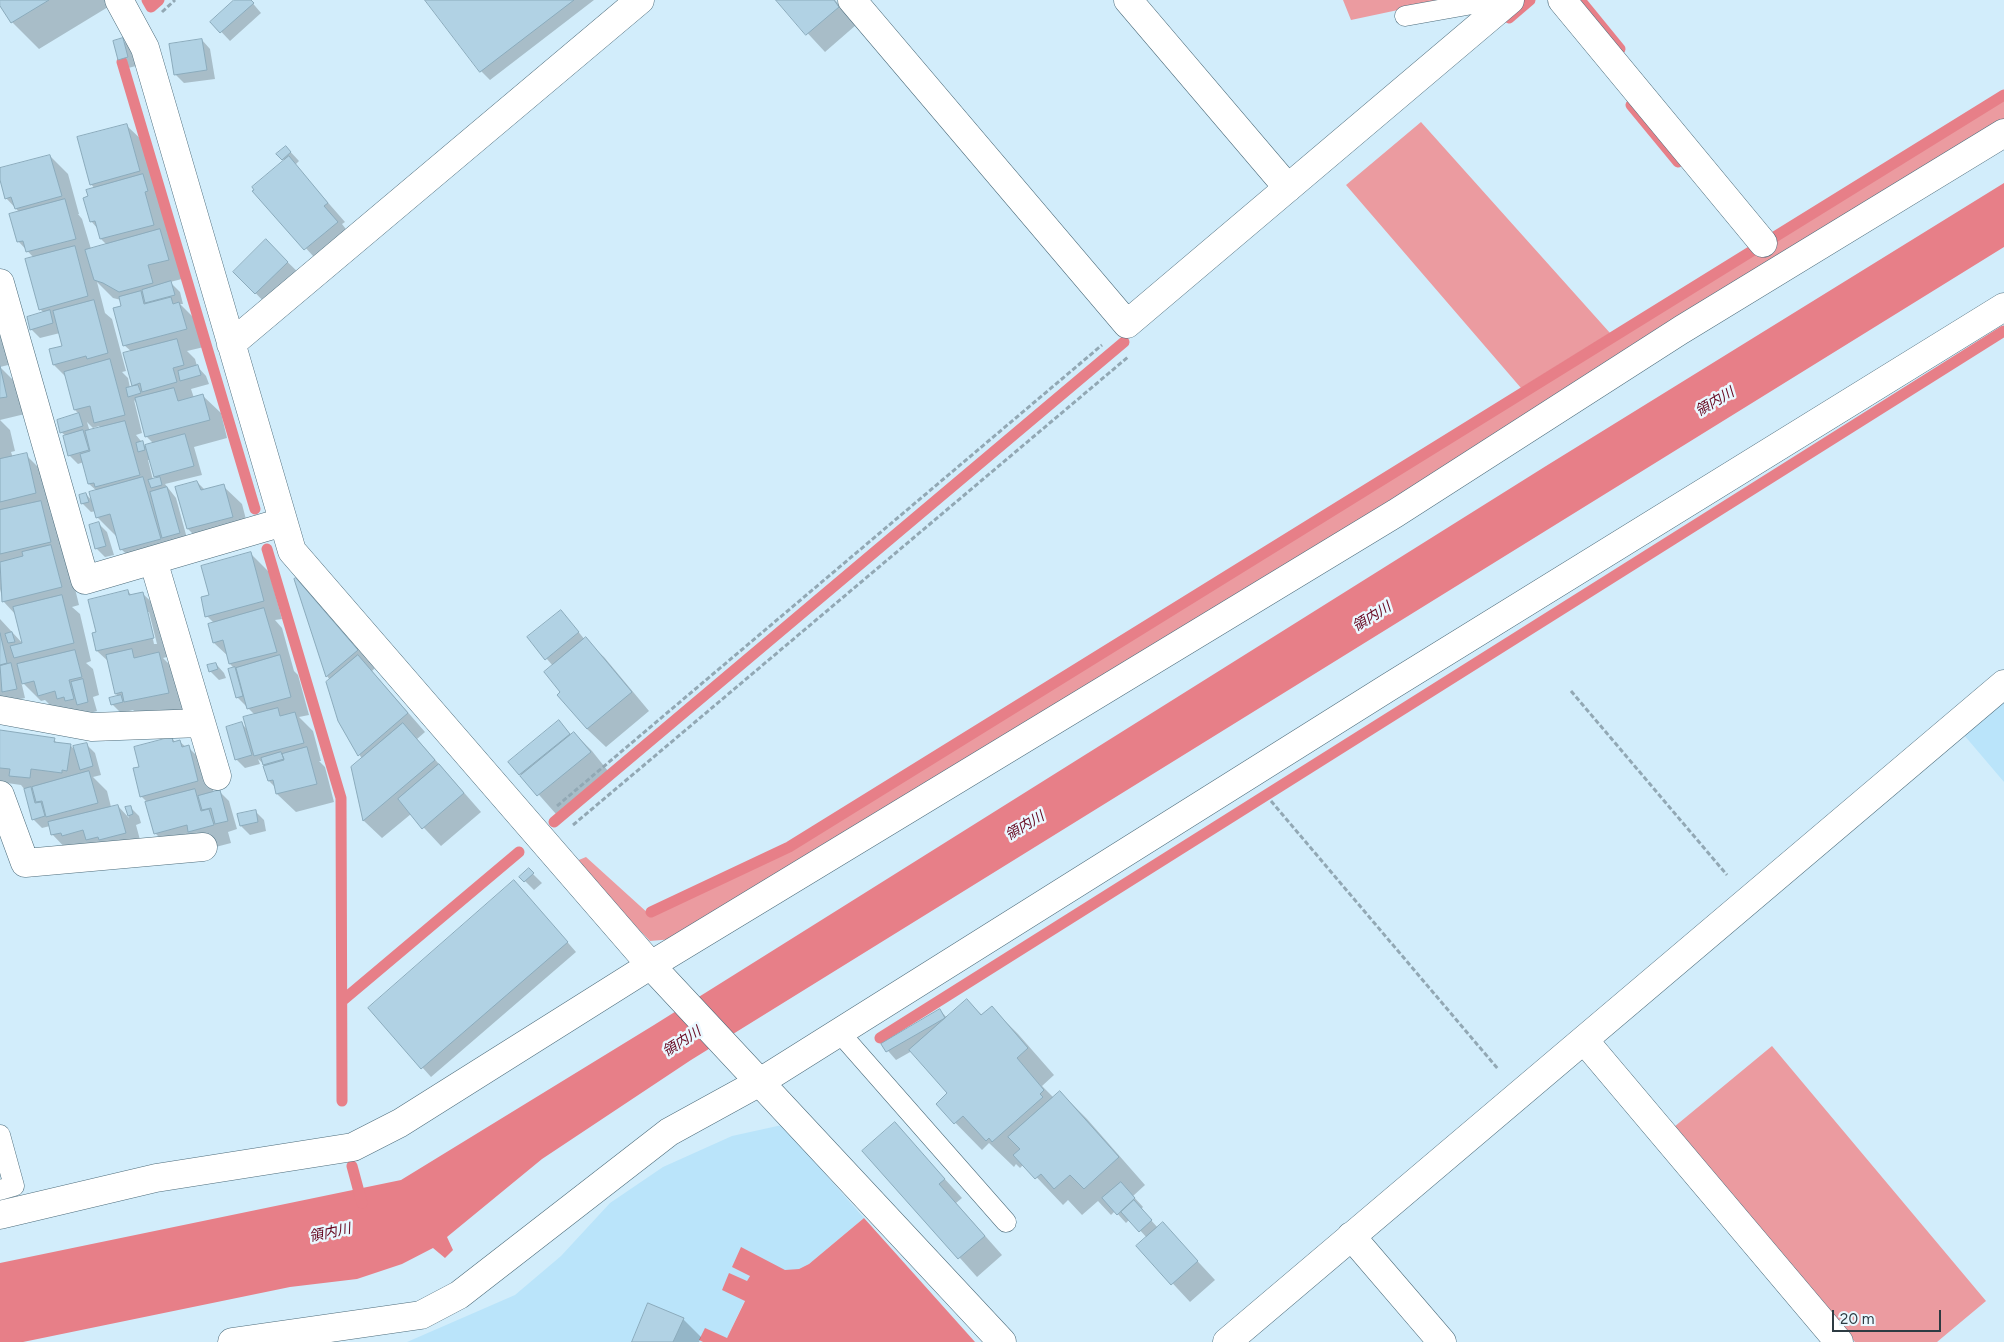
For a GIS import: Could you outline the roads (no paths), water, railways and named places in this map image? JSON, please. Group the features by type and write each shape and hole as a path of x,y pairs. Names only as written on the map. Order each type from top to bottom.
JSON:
{"street":[{"path":"119,0 145,48 292,551 653,968 1002,1342"},
{"path":"231,344 640,0"},
{"path":"852,0 1127,324 1510,0"},
{"path":"1128,0 1288,188"},
{"path":"1562,0 1762,243"},
{"path":"0,1215 156,1178 353,1147 400,1123 1396,513 1681,330 2004,133"},
{"path":"0,283 85,580 283,522"},
{"path":"232,1342 372,1332 421,1314 459,1295 669,1132 756,1077 839,1032 1431,660 2004,307"},
{"path":"153,560 217,776"},
{"path":"1227,1342 2004,684"},
{"path":"0,710 92,727 201,723"},
{"path":"0,795 25,863 203,847"},
{"path":"1584,1040 1840,1342"},
{"path":"1351,1236 1442,1342"}],"lane":[{"path":"1405,16 1494,0"},
{"path":"839,1032 1006,1222"},
{"path":"0,1135 14,1186 0,1190"}],"water":[{"name":"領内川","path":"2004,183 2004,247 691,1060 542,1159 447,1237 453,1250 445,1258 433,1248 402,1264 357,1279 290,1287 23,1342 0,1342 0,1263 401,1180 654,1025 1546,466"},
{"path":"864,1218 975,1342 703,1342 699,1340 705,1328 727,1338 745,1301 722,1290 729,1273 747,1281 750,1276 732,1267 741,1247 785,1270 799,1269 809,1264"}],"waterway":[{"path":"147,0 151,7 159,0"},
{"path":"1509,18 1530,0"},
{"path":"1580,0 1620,49"},
{"path":"122,62 255,509"},
{"path":"651,912 789,847 2004,95"},
{"path":"1631,105 1678,162"},
{"path":"880,1038 2004,331"},
{"path":"554,822 1124,342"},
{"path":"267,549 341,798 342,1101"},
{"path":"342,1001 519,852"},
{"path":"352,1166 362,1203"}]}
